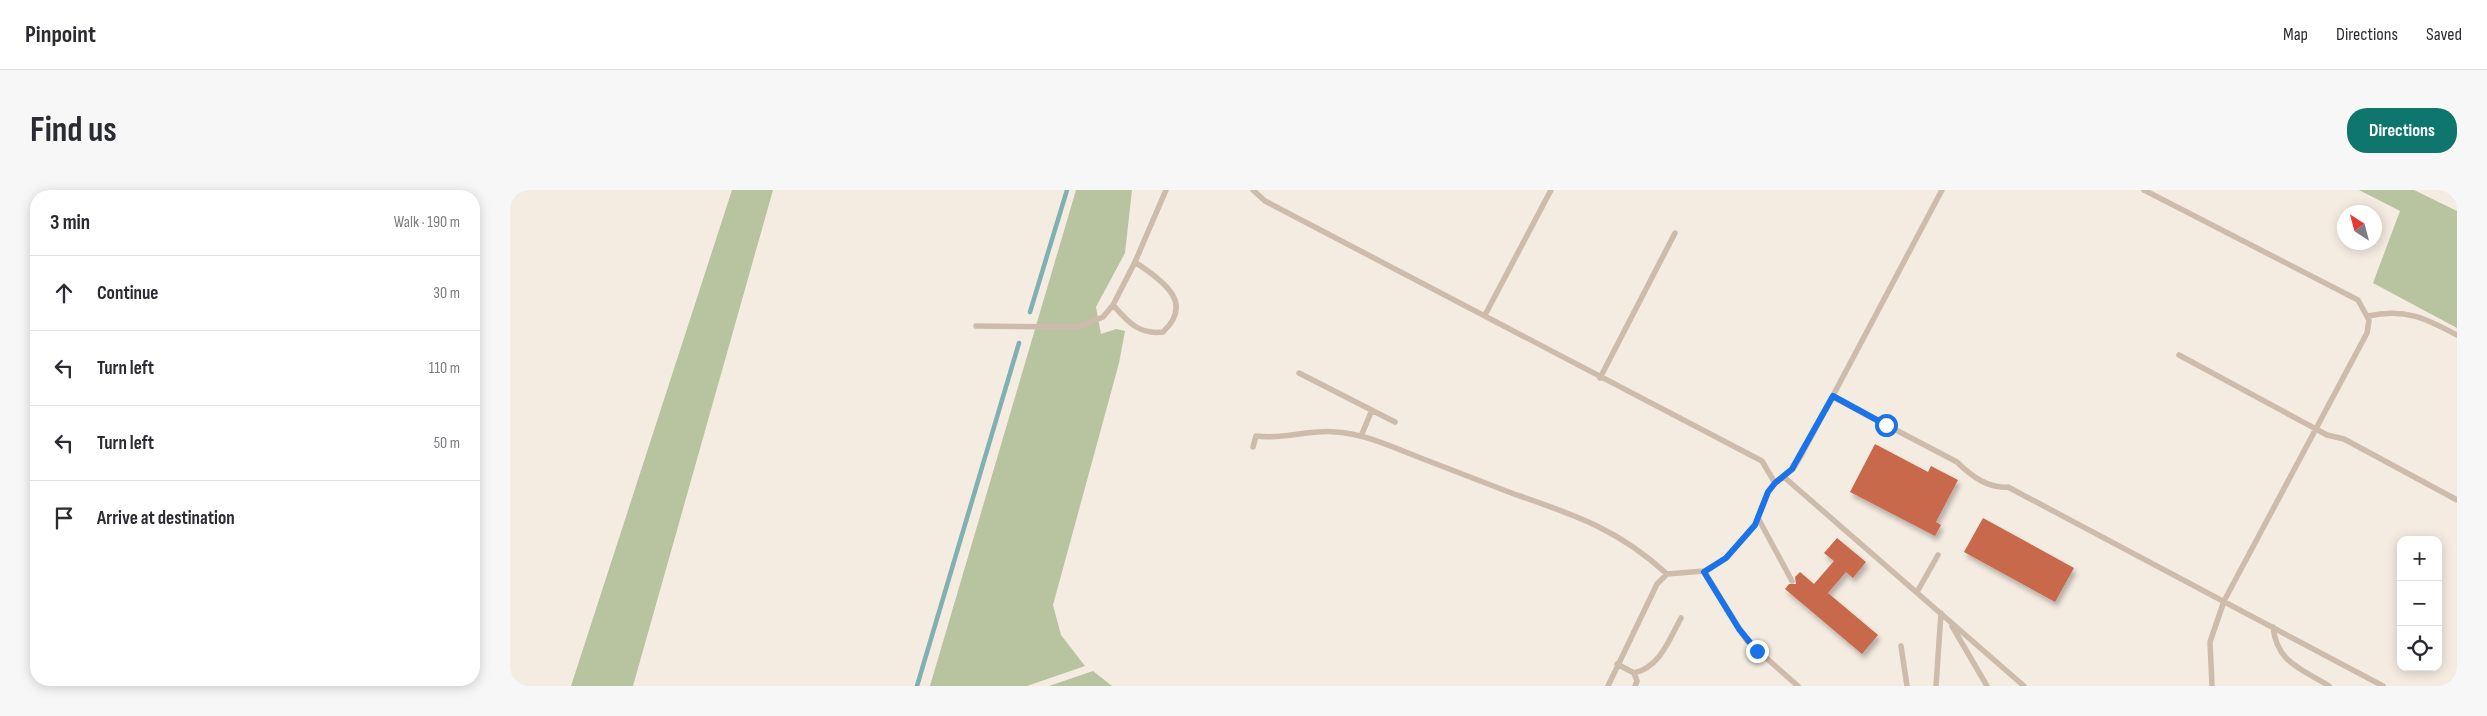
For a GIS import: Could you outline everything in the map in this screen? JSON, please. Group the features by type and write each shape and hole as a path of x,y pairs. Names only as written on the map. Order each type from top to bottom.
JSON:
{"lane":[{"path":"976,326 1079,327 1103,317 1113,305 1135,262 1166,190"},
{"path":"1253,190 1265,201 1600,378 1762,461 1775,483"},
{"path":"1485,316 1551,190"},
{"path":"1608,686 1657,584 1667,574 1704,572 1726,558 1738,546 1758,518 1768,492 1775,483 1784,478 1802,454 1942,190"},
{"path":"2144,190 2358,300 2368,316 2370,326 2224,602 2210,642 2212,686"},
{"path":"1600,378 1675,233"},
{"path":"1113,305 1139,330 1150,334 1163,332 1175,318 1176,300 1168,289 1135,262"},
{"path":"2368,316 2388,312 2414,315 2457,335"},
{"path":"2180,355 2316,429 2344,439 2457,500"},
{"path":"1299,373 1396,422"},
{"path":"1833,396 1957,462 1968,473 1997,488 2008,487 2383,686"},
{"path":"1361,436 1372,410"},
{"path":"1253,446 1256,436 1270,438 1336,432 1361,436 1513,493 1545,503 1612,532 1644,554 1667,574"},
{"path":"1784,478 1941,612 2024,686"},
{"path":"1758,518 1792,581"},
{"path":"1917,592 1938,554"},
{"path":"1704,572 1746,641 1798,686"},
{"path":"1936,686 1941,612"},
{"path":"1634,674 1647,670 1657,661 1681,618"},
{"path":"1950,622 1987,686"},
{"path":"2273,628 2274,639 2285,658 2298,669 2329,686"},
{"path":"1901,646 1907,686"},
{"path":"1617,664 1634,674 1637,681 1635,686"}],"green space":[{"path":"732,190 773,190 633,686 571,686"},
{"path":"1076,190 1132,190 1125,253 1096,307 1101,334 1116,329 1125,331 1119,363 1053,605 1061,635 1085,666 1027,686 930,686"},
{"path":"2359,190 2414,190 2457,211 2457,328 2373,283 2400,211"},
{"path":"1093,671 1112,686 1049,686"}],"building":[{"path":"1875,444 1928,472 1931,466 1958,480 1936,522 1941,525 1935,536 1850,492"},
{"path":"1983,518 2074,568 2055,602 1964,552"},
{"path":"1837,538 1866,562 1853,578 1846,572 1828,593 1878,635 1862,654 1785,589 1789,584 1796,584 1795,577 1800,572 1814,584 1834,561 1824,553"}],"waterway":[{"path":"1030,312 1067,190"},
{"path":"917,686 1019,343"}],"route":[{"path":"1757,651 1746,641 1704,572 1726,558 1755,525 1768,492 1775,483 1784,478 1792,469 1833,396 1886,425"}]}
